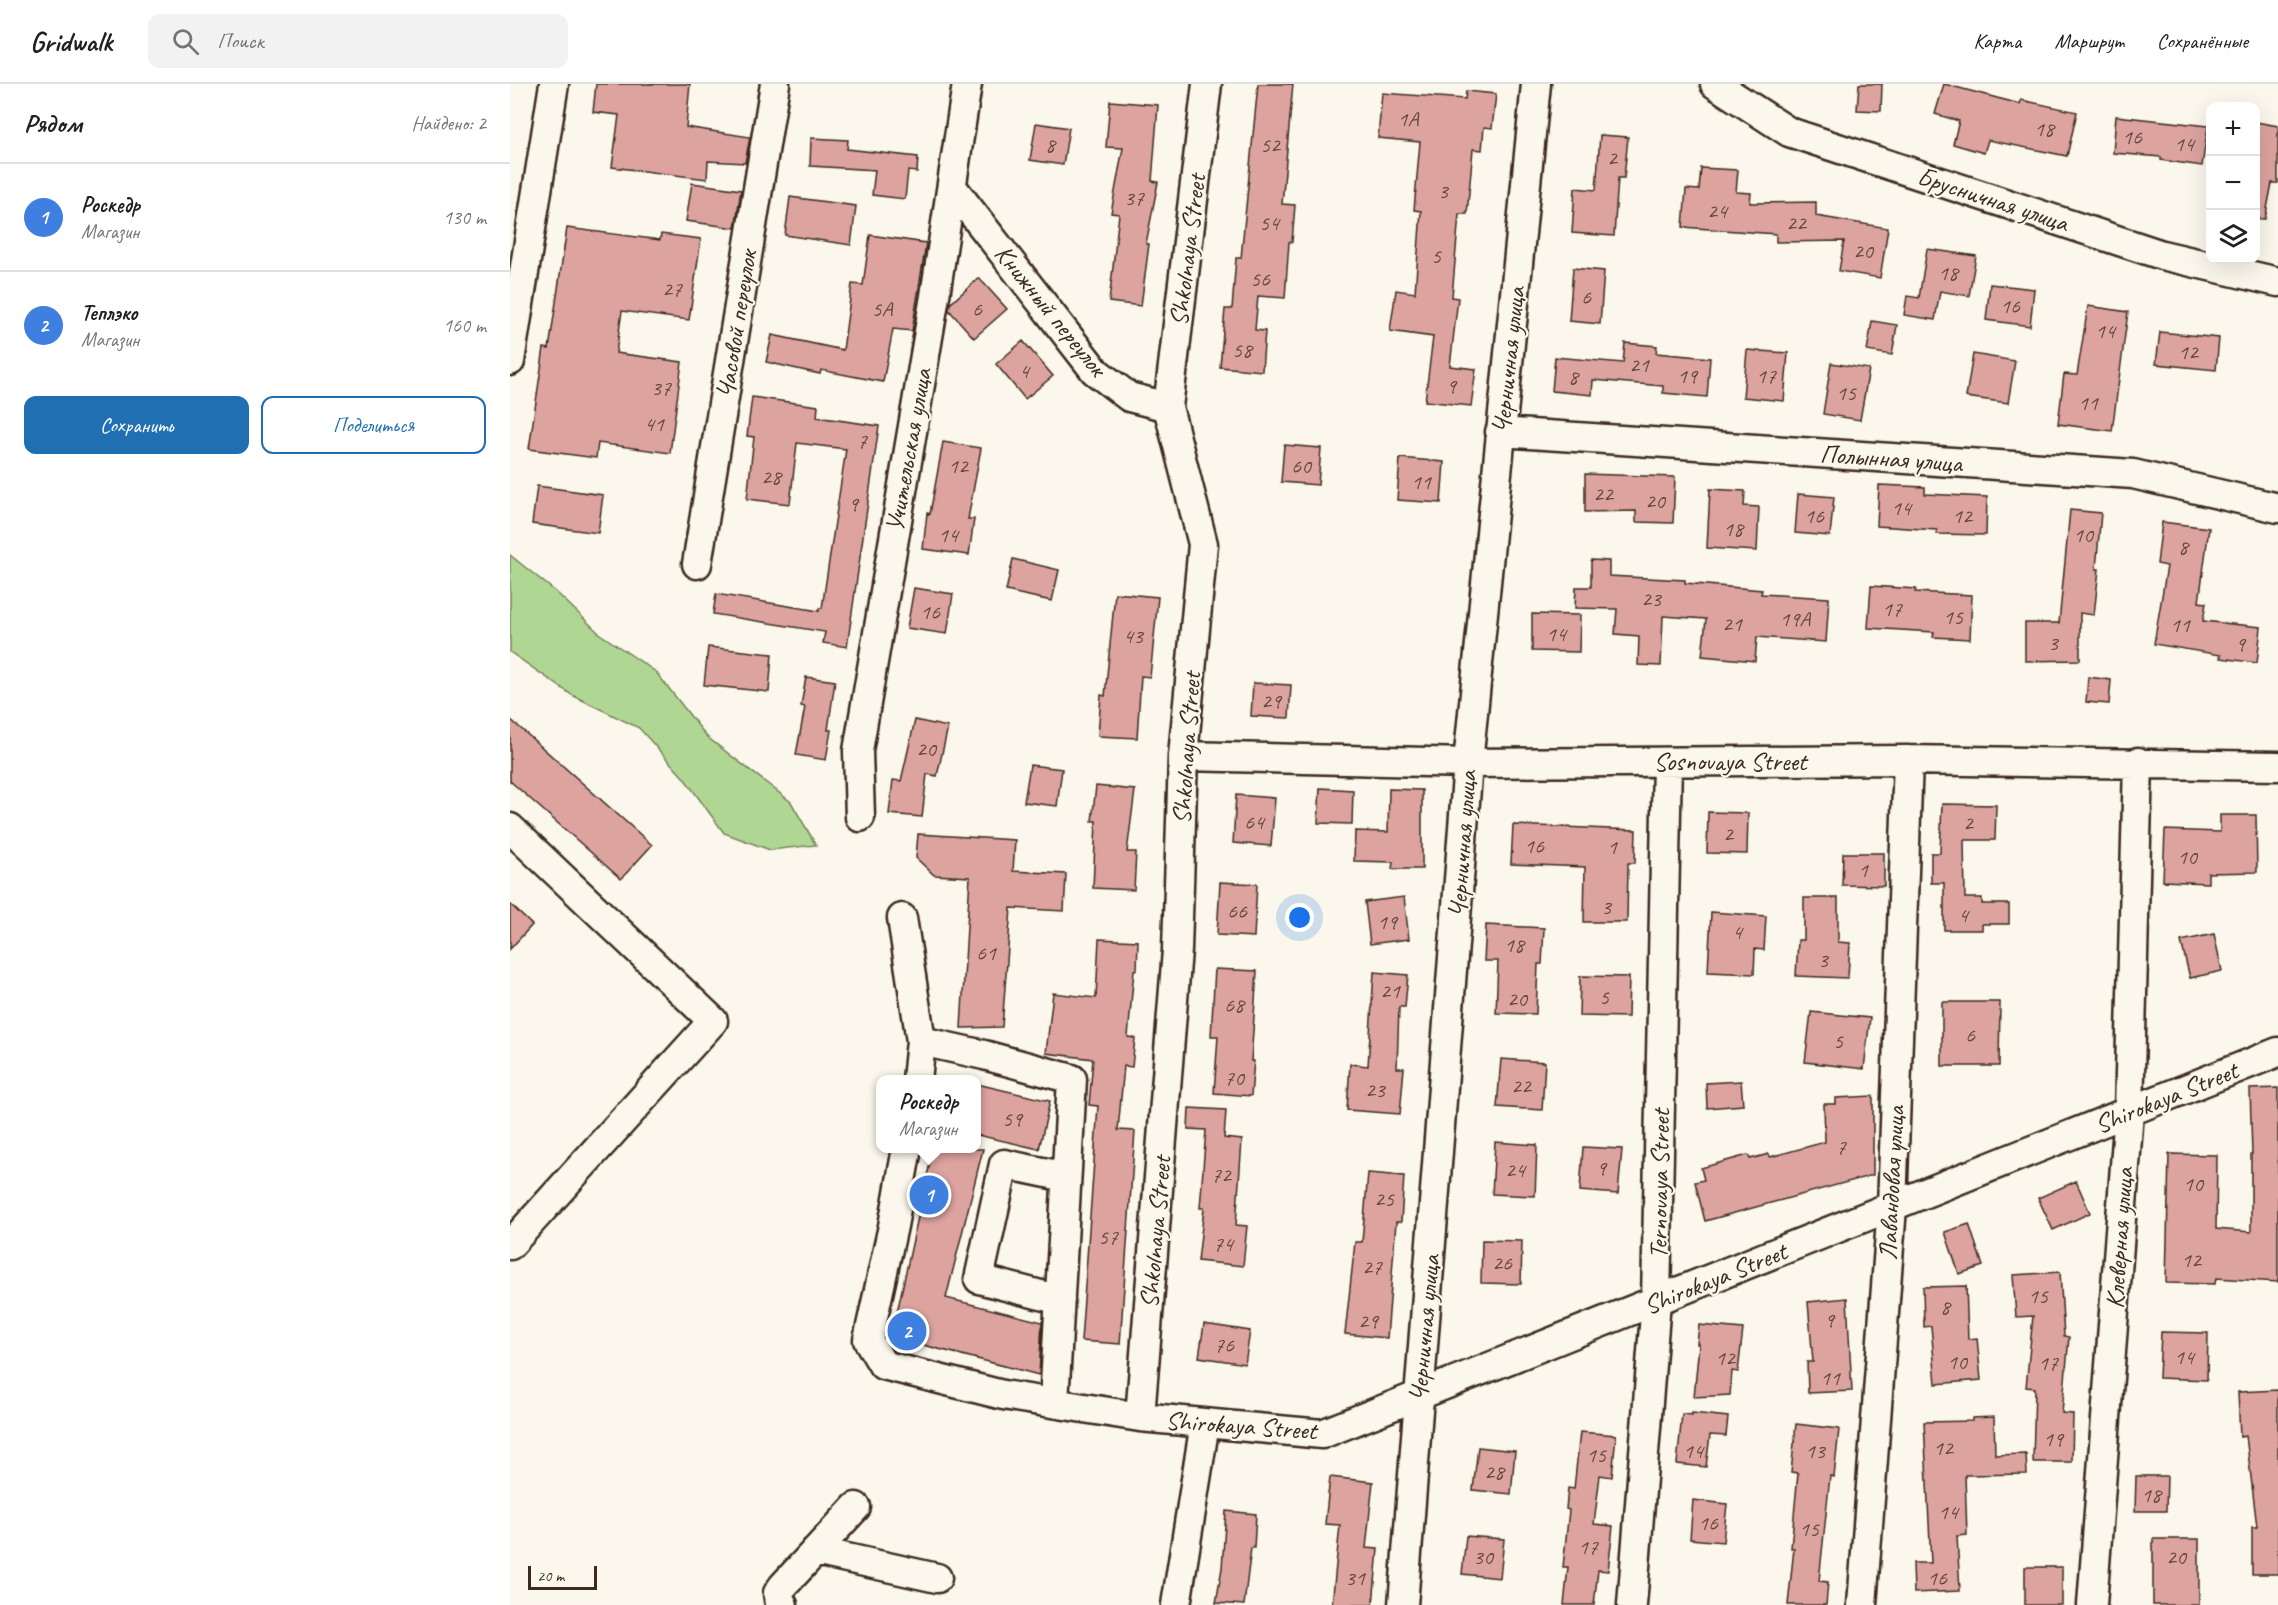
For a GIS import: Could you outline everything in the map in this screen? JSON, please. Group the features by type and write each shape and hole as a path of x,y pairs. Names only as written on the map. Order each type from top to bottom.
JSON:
{"street":[{"path":"510,361 554,84"},
{"name":"Часовой переулок","path":"697,564 775,84"},
{"name":"Учительская улица","path":"860,817 858,751 952,187 967,84"},
{"name":"Shkolnaya Street","path":"1140,1417 1177,950 1183,756 1203,544 1168,407 1208,84"},
{"name":"Черничная улица","path":"1403,1605 1468,763 1536,84"},
{"name":"Брусничная улица","path":"1718,86 1789,132 2162,255 2278,282"},
{"name":"Книжный переулок","path":"952,187 1095,371 1129,397 1168,407"},
{"name":"Полынная улица","path":"1500,432 2133,474 2278,508"},
{"name":"Sosnovaya Street","path":"1183,756 1468,763 1908,760 2278,766"},
{"name":"Лавандовая улица","path":"1862,1605 1892,1207 1908,760"},
{"name":"Ternovaya Street","path":"1632,1605 1656,1301 1667,762"},
{"name":"Клеверная улица","path":"2092,1605 2129,1112 2138,762"},
{"path":"510,828 713,1021 510,1245"},
{"path":"902,918 921,1041 918,1075"},
{"path":"921,1041 1072,1079 1054,1403"},
{"name":"Shirokaya Street","path":"906,1153 868,1340 883,1365 1002,1395 1140,1417 1322,1434 2278,1052"},
{"path":"1060,1300 979,1279 1004,1164 1066,1177"},
{"path":"1176,1605 1205,1423"},
{"path":"783,1605 778,1593 856,1507"},
{"path":"815,1551 937,1578"}],"green space":[{"path":"510,555 556,592 600,634 656,672 707,737 791,802 816,845 770,850 724,833 684,778 639,728 572,695 510,652"}],"building":[{"path":"596,84 690,84 686,127 750,137 745,163 708,161 707,179 612,167 619,115 593,112"},
{"path":"1258,84 1293,84 1282,204 1295,205 1292,242 1289,242 1285,298 1258,296 1255,330 1265,331 1262,371 1220,367 1225,309 1232,309 1236,258 1241,258"},
{"path":"1859,84 1882,84 1881,111 1857,110"},
{"path":"1944,84 2020,104 2021,100 2077,112 2067,156 1988,140 1984,153 1953,144 1959,121 1935,114"},
{"path":"1466,91 1496,94 1492,128 1484,127 1482,150 1473,149 1467,214 1459,214 1452,297 1458,298 1450,366 1476,369 1471,406 1425,401 1433,337 1390,331 1396,290 1415,293 1421,211 1414,210 1420,142 1378,138 1382,93 1465,99"},
{"path":"1110,101 1158,105 1152,181 1158,182 1146,244 1149,244 1141,306 1109,302 1119,214 1111,213 1123,148 1106,147"},
{"path":"2116,116 2206,126 2202,166 2161,160 2161,157 2113,153"},
{"path":"1036,123 1069,128 1063,165 1030,160"},
{"path":"2260,123 2278,126 2278,183 2272,183 2265,219 2260,219"},
{"path":"1600,135 1628,137 1624,178 1618,178 1614,236 1572,233 1575,188 1596,190"},
{"path":"811,138 848,140 847,149 918,157 917,172 908,171 905,199 872,195 875,170 810,166"},
{"path":"1701,168 1738,170 1736,192 1751,193 1750,203 1816,202 1816,216 1888,228 1880,278 1839,271 1844,241 1776,242 1776,234 1683,227 1686,189 1699,190"},
{"path":"692,183 741,190 735,228 686,221"},
{"path":"790,197 856,206 851,245 785,235"},
{"path":"567,228 660,240 661,234 701,239 689,320 622,311 616,353 682,362 670,453 598,443 596,458 529,449 544,348 549,349"},
{"path":"870,235 926,243 912,331 893,329 883,382 821,370 820,374 766,362 772,335 843,350 852,284 863,285"},
{"path":"1927,249 1976,256 1969,296 1940,291 1935,320 1904,315 1907,296 1919,298"},
{"path":"1573,268 1604,271 1600,324 1569,321"},
{"path":"979,278 1007,309 974,338 949,310 950,304"},
{"path":"1990,284 2034,289 2030,326 1986,320"},
{"path":"2088,306 2128,312 2112,431 2058,424 2064,374 2077,375"},
{"path":"1872,321 1897,325 1892,355 1867,351"},
{"path":"2160,332 2219,338 2216,370 2156,364"},
{"path":"1023,341 1053,376 1025,399 996,364"},
{"path":"1625,343 1657,346 1656,353 1710,358 1707,397 1663,393 1663,386 1593,380 1592,395 1552,391 1555,357 1623,363"},
{"path":"1747,350 1788,353 1784,401 1743,397"},
{"path":"1973,354 2015,361 2008,403 1966,397"},
{"path":"1831,363 1869,369 1860,420 1823,414"},
{"path":"752,397 818,406 817,417 879,426 847,647 823,643 825,632 713,614 716,594 819,611 819,608 822,608 846,449 797,443 790,504 747,499 754,437 747,436"},
{"path":"943,442 981,448 968,519 974,519 969,555 923,549 927,513 930,514"},
{"path":"1284,445 1321,448 1318,485 1281,482"},
{"path":"1400,458 1444,462 1441,503 1397,500"},
{"path":"1585,474 1675,477 1673,523 1636,522 1636,511 1585,512"},
{"path":"1879,485 1925,487 1925,494 1987,497 1986,535 1937,534 1937,530 1877,526"},
{"path":"537,486 603,495 598,533 532,524"},
{"path":"1710,489 1745,491 1744,506 1759,507 1757,551 1707,548"},
{"path":"1798,494 1834,497 1830,536 1795,533"},
{"path":"2070,510 2101,513 2096,569 2099,569 2094,615 2080,613 2080,660 2025,661 2025,623 2059,623"},
{"path":"2162,522 2209,528 2199,602 2206,603 2203,621 2261,627 2257,663 2154,644 2167,566 2157,564"},
{"path":"1013,559 1059,570 1052,601 1006,591"},
{"path":"1591,560 1609,561 1609,576 1685,580 1685,583 1762,590 1761,594 1829,598 1826,642 1757,637 1755,661 1702,656 1706,619 1663,616 1661,666 1638,665 1639,636 1615,634 1617,609 1575,608 1576,587 1591,587"},
{"path":"1871,586 1916,589 1915,592 1972,595 1970,639 1933,637 1934,632 1868,628"},
{"path":"914,588 953,594 947,634 907,628"},
{"path":"1115,593 1158,597 1150,677 1141,676 1137,738 1098,736 1101,695 1105,696"},
{"path":"1532,614 1580,615 1579,652 1532,651"},
{"path":"708,647 772,654 769,692 704,685"},
{"path":"806,677 835,681 826,760 796,755 805,707 801,706"},
{"path":"2088,677 2111,680 2109,704 2086,702"},
{"path":"1253,683 1291,685 1289,718 1251,716"},
{"path":"510,719 652,845 621,879 510,781"},
{"path":"915,720 948,727 937,776 927,774 922,817 889,814 893,780 901,781"},
{"path":"1030,765 1062,769 1057,806 1024,802"},
{"path":"1096,786 1135,790 1127,852 1136,852 1134,890 1093,888 1096,821 1092,821"},
{"path":"1320,788 1353,790 1352,824 1318,823"},
{"path":"1389,789 1422,790 1422,869 1392,869 1393,862 1354,861 1355,831 1388,832"},
{"path":"1236,795 1275,798 1271,846 1233,843"},
{"path":"1942,804 1996,805 1995,840 1964,840 1965,898 1982,898 1982,904 2009,904 2009,924 1982,924 1982,930 1944,930 1944,883 1931,883 1931,853 1940,853"},
{"path":"1708,812 1748,813 1747,854 1707,853"},
{"path":"2220,815 2256,815 2257,872 2208,873 2208,883 2163,881 2165,830 2220,832"},
{"path":"1513,825 1636,830 1635,863 1628,863 1627,922 1584,922 1585,867 1511,864"},
{"path":"918,834 1015,840 1013,871 1066,874 1064,911 1011,908 1002,1027 961,1028 970,877 934,875 916,858"},
{"path":"1843,853 1884,853 1884,886 1842,885"},
{"path":"1220,882 1257,884 1254,937 1217,935"},
{"path":"1404,897 1409,939 1370,944 1365,902"},
{"path":"1804,898 1838,898 1838,942 1850,943 1848,978 1796,976 1798,940 1804,940"},
{"path":"510,904 532,925 510,949"},
{"path":"1711,912 1766,916 1764,950 1755,949 1754,974 1708,972"},
{"path":"1486,925 1544,928 1542,964 1538,964 1536,1014 1496,1013 1498,961 1484,961"},
{"path":"2214,934 2222,971 2190,978 2181,941"},
{"path":"1099,939 1138,941 1137,970 1134,970 1128,1037 1135,1038 1132,1067 1124,1066 1118,1130 1135,1131 1120,1344 1081,1341 1098,1106 1089,1105 1093,1059 1046,1053 1053,993 1096,998"},
{"path":"1215,969 1257,971 1251,1096 1214,1093 1218,1036 1211,1036"},
{"path":"1374,972 1408,975 1405,1007 1399,1007 1397,1068 1404,1068 1400,1114 1347,1110 1350,1064 1368,1066"},
{"path":"1580,976 1629,977 1628,1017 1579,1016"},
{"path":"1942,1002 2000,1002 1999,1066 1942,1066"},
{"path":"1811,1012 1870,1018 1864,1069 1805,1062"},
{"path":"1501,1059 1545,1062 1542,1110 1497,1107"},
{"path":"1741,1081 1743,1105 1707,1108 1706,1083"},
{"path":"981,1085 1050,1101 1039,1149 981,1136"},
{"path":"2278,1088 2278,1282 2216,1278 2215,1284 2166,1283 2169,1154 2217,1155 2216,1229 2251,1232 2250,1089"},
{"path":"1873,1096 1873,1175 1705,1221 1695,1182 1704,1180 1701,1168 1748,1155 1750,1159 1769,1154 1770,1157 1825,1142 1824,1104 1836,1104 1836,1098"},
{"path":"1189,1108 1226,1110 1224,1138 1242,1140 1236,1225 1247,1226 1243,1266 1198,1261 1204,1208 1200,1208 1206,1130 1188,1129"},
{"path":"1495,1142 1537,1145 1535,1196 1492,1194"},
{"path":"1583,1147 1622,1149 1618,1194 1580,1191"},
{"path":"983,1149 946,1298 1042,1322 1039,1375 904,1340 894,1326 932,1153 981,1153"},
{"path":"1368,1173 1404,1176 1401,1222 1396,1222 1387,1338 1345,1334 1355,1242 1362,1242"},
{"path":"2076,1181 2090,1213 2053,1230 2038,1198"},
{"path":"1969,1224 1983,1266 1959,1274 1945,1232"},
{"path":"1482,1240 1522,1241 1521,1284 1481,1283"},
{"path":"2060,1272 2064,1336 2069,1337 2062,1413 2073,1414 2072,1462 2033,1462 2035,1388 2026,1387 2033,1316 2016,1317 2013,1275"},
{"path":"1966,1286 1968,1339 1977,1338 1981,1380 1936,1384 1931,1326 1924,1327 1923,1287"},
{"path":"1847,1298 1852,1391 1808,1393 1807,1362 1813,1362 1808,1302"},
{"path":"1204,1324 1250,1331 1245,1364 1199,1357"},
{"path":"1699,1325 1743,1329 1738,1372 1732,1371 1730,1395 1694,1397"},
{"path":"2161,1332 2208,1333 2207,1380 2159,1378"},
{"path":"2278,1390 2278,1574 2252,1574 2252,1527 2257,1527 2246,1436 2240,1437 2238,1392"},
{"path":"1692,1413 1728,1417 1726,1436 1710,1435 1706,1467 1677,1464 1682,1414 1692,1415"},
{"path":"1994,1417 1995,1455 2026,1454 2027,1474 1965,1475 1967,1535 1957,1536 1960,1591 1914,1593 1913,1563 1931,1563 1924,1422 1972,1421 1972,1418"},
{"path":"1796,1424 1839,1429 1834,1477 1830,1476 1819,1581 1828,1582 1826,1605 1788,1605 1798,1473 1791,1472"},
{"path":"1580,1432 1616,1435 1612,1477 1600,1475 1594,1524 1613,1526 1608,1571 1598,1570 1594,1605 1564,1605 1568,1567 1563,1567 1569,1510 1566,1509 1568,1488 1574,1489"},
{"path":"1478,1447 1515,1451 1511,1494 1473,1490"},
{"path":"2136,1476 2167,1476 2166,1511 2135,1511"},
{"path":"1330,1477 1373,1482 1366,1548 1378,1549 1373,1605 1332,1605 1340,1525 1325,1524"},
{"path":"1693,1500 1727,1504 1723,1542 1690,1539"},
{"path":"1226,1511 1256,1514 1254,1548 1251,1548 1244,1605 1216,1603 1222,1568"},
{"path":"1466,1536 1504,1539 1500,1578 1462,1574"},
{"path":"2153,1539 2199,1539 2199,1605 2153,1605"},
{"path":"2025,1567 2062,1567 2062,1605 2025,1605"}],"place":[{"name":"Роскедр","path":"929,1195"},
{"name":"Теплэко","path":"907,1331"}]}
